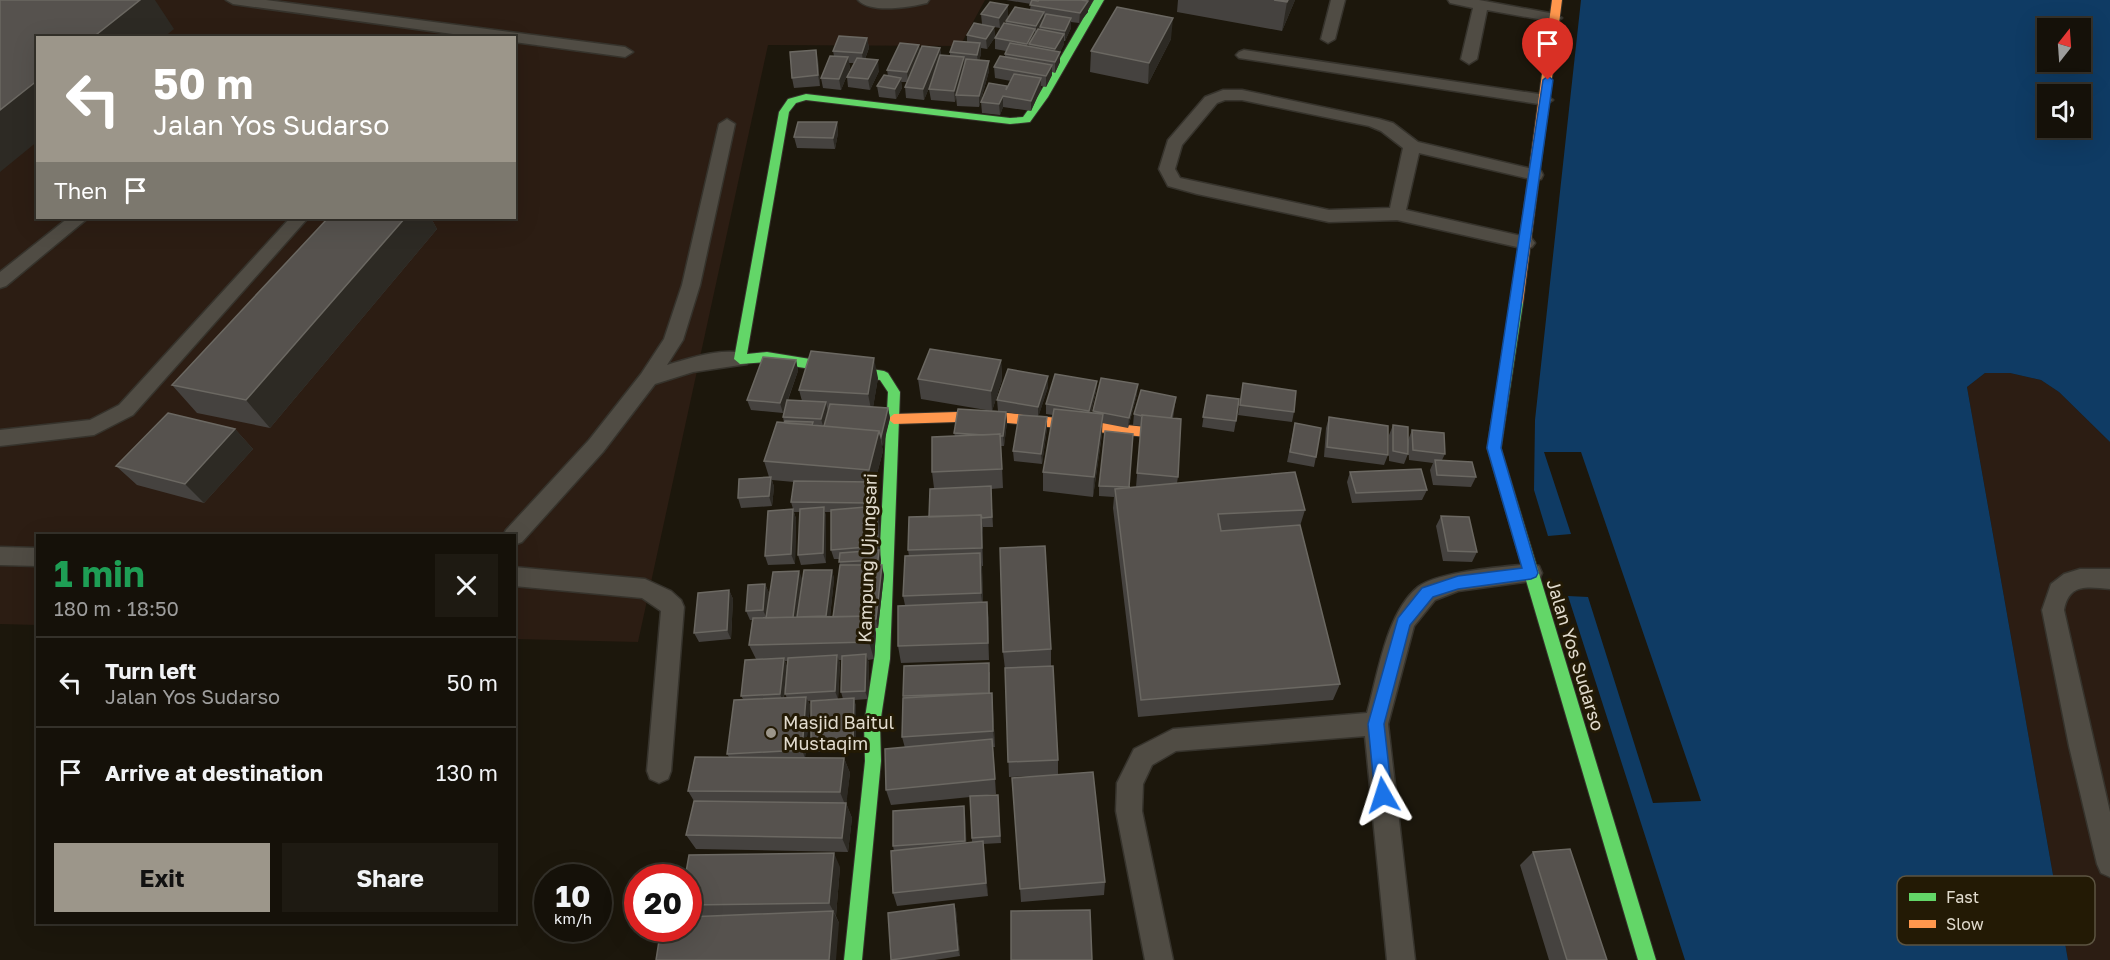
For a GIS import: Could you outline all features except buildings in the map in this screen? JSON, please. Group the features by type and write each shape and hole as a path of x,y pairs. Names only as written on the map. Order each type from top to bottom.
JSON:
{"street":[{"path":"740,359 779,136 784,112 792,101 806,97 1010,121 1026,120 1043,97 1099,0"},
{"name":"Jalan Yos Sudarso","path":"1557,0 1526,243 1494,448 1647,960"},
{"name":"Kampung Ujungsari","path":"740,359 767,357 884,375 894,392 882,659 872,724 873,761 853,960"},
{"path":"894,419 988,416 1155,433"}],"lane":[{"path":"233,0 504,36"},
{"path":"865,0 897,4 922,0"},
{"path":"1328,39 1338,0"},
{"path":"1455,0 1555,18"},
{"path":"1468,59 1482,5"},
{"path":"516,38 625,52"},
{"path":"1244,55 1545,100"},
{"path":"1526,243 1397,214 1329,216 1197,189 1174,182 1167,169 1174,144 1211,100 1223,95 1242,96 1373,122 1387,128 1412,146 1535,175"},
{"path":"516,534 596,446 648,379 673,340 691,285 727,124"},
{"path":"1397,214 1412,146"},
{"path":"0,282 78,219"},
{"path":"0,438 94,427 126,410 298,219"},
{"path":"648,379 703,362 740,359"},
{"path":"0,556 36,557"},
{"path":"1401,960 1376,724 1404,622 1427,592 1458,582 1531,573"},
{"path":"516,576 645,589 663,598 673,607 659,771"},
{"path":"2110,579 2085,577 2062,585 2054,596 2053,610 2081,746 2110,864"},
{"path":"1159,960 1129,811 1130,783 1143,757 1173,740 1376,724"}],"shaded area":[{"path":"0,0 985,0 960,46 768,45 638,642 516,639 516,534 36,534 36,625 0,624"},
{"path":"1985,373 2010,373 2041,380 2059,392 2110,442 2110,960 2068,960 2065,945 2095,945 2095,876 2053,876 1967,387"}],"water":[{"path":"1581,0 2110,0 2110,442 2059,392 2041,380 2010,373 1985,373 1967,387 2053,876 1897,876 1897,945 2065,945 2068,960 1685,960 1568,596 1588,597 1653,803 1701,801 1581,452 1544,452 1571,534 1548,536 1534,490 1535,420"}],"traffic: fast":[{"path":"894,419 894,392 884,376 767,357 740,359 784,112 792,101 806,97 1010,121 1026,120 1043,97 1099,0"},
{"path":"1517,303 1494,448 1647,960"},
{"path":"853,960 873,761 872,724 882,659 894,419"}],"traffic: slow":[{"path":"1517,303 1557,0"},
{"path":"894,419 988,416 1156,433"}],"place":[{"name":"Masjid Baitul Mustaqim","path":"771,733"}],"route":[{"path":"1383,795 1376,724 1404,622 1427,592 1458,582 1531,573 1494,448 1526,243 1548,80"}]}
